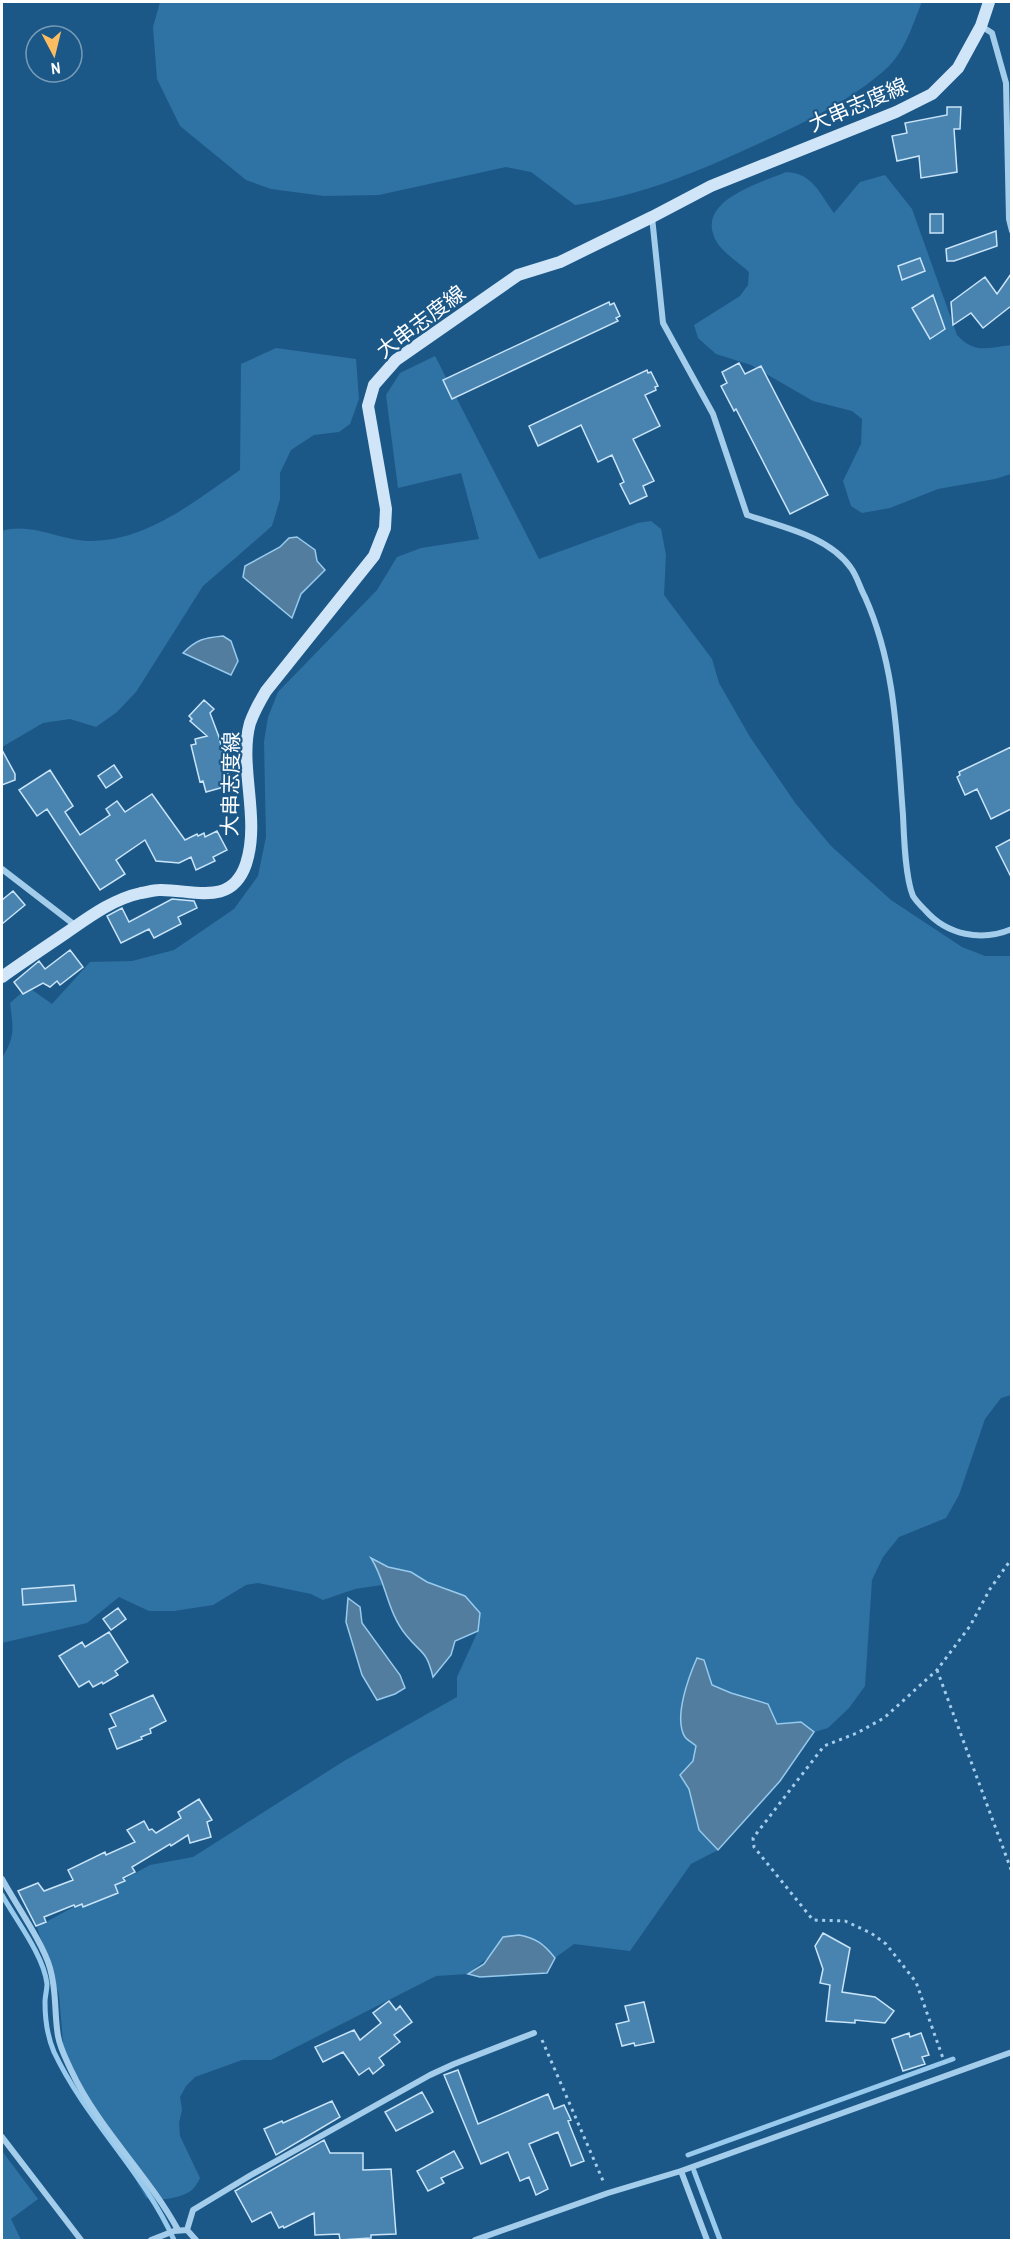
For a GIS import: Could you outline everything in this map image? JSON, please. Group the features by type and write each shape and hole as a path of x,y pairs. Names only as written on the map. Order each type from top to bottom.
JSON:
{"main road":[{"name":"大串志度線","path":"2,977 118,900 160,890 211,894 224,890 242,873 250,843 251,820 247,744 250,724 257,707 266,690 374,555 385,528 386,508 368,406 374,385 396,360 518,275 560,262 652,218 711,186 896,112 932,94 957,68 981,26 989,2"}],"street":[{"path":"981,26 992,33 1006,82 1011,231"},
{"path":"652,218 663,323 713,414 747,515 807,536 831,548 851,568 869,606 885,653 894,697 906,857 914,897 933,920 953,932 977,937 1011,929"},
{"path":"2,869 76,926"},
{"path":"2,1879 50,1965 56,1998 58,2036 77,2082 125,2156 167,2209 176,2230"},
{"path":"187,2230 192,2210 251,2175 430,2075 534,2034"},
{"path":"475,2241 608,2193 681,2171 1011,2052"},
{"path":"2,2137 81,2241"},
{"path":"681,2171 707,2241"},
{"path":"151,2241 165,2233 187,2230"},
{"path":"187,2230 196,2241"}],"path":[{"path":"944,2060 916,1982 886,1944 871,1933 845,1921 813,1920 754,1847 753,1838 824,1746 857,1733 884,1718 937,1670 970,1626 990,1589 1011,1558"},
{"path":"937,1670 1011,1872"},
{"path":"534,2034 541,2038 561,2080 608,2193"}],"shaded area":[{"path":"160,2 922,2 905,44 895,59 875,78 844,100 794,127 670,181 623,196 575,205 531,172 506,167 379,195 324,196 271,189 246,180 180,126 157,79 153,27"},
{"path":"786,172 795,173 809,180 834,213 860,182 885,175 912,209 957,335 975,347 1011,345 1011,474 938,489 890,508 862,513 851,506 843,481 861,444 862,419 852,411 813,401 751,365 716,354 698,338 694,325 740,296 748,285 749,272 718,244 712,229 713,217 720,206 731,197"},
{"path":"276,348 356,359 359,399 350,424 339,432 314,435 291,450 280,473 280,499 272,526 203,586 136,692 117,712 96,727 70,719 43,723 2,747 2,531 23,529 77,540 109,540 150,527 187,506 240,470 241,364"},
{"path":"435,356 539,559 638,523 651,521 661,529 666,555 664,595 712,659 719,683 750,737 796,804 831,846 891,900 962,947 985,956 1011,956 1011,1395 1001,1398 985,1419 959,1495 946,1518 899,1537 883,1557 872,1580 865,1686 849,1708 828,1728 814,1732 801,1722 777,1724 768,1704 712,1685 704,1660 686,1684 681,1726 685,1737 696,1745 693,1761 680,1776 689,1789 699,1829 718,1850 691,1864 630,1951 574,1944 555,1958 544,1944 491,1955 468,1974 436,1976 271,2060 242,2060 195,2077 180,2097 182,2110 179,2123 180,2136 200,2178 192,2190 182,2195 151,2199 146,2198 64,2054 59,1995 37,1927 150,1865 193,1857 344,1761 457,1697 457,1677 478,1631 480,1613 446,1588 427,1582 411,1572 388,1567 372,1559 379,1570 382,1585 355,1589 323,1600 311,1594 258,1583 246,1585 213,1605 174,1611 149,1611 119,1597 87,1623 2,1643 2,1058 10,1043 12,1031 10,1003 28,987 52,1004 90,962 132,961 174,950 234,909 258,876 266,837 264,742 268,717 278,692 377,590 397,557 421,548 479,539 461,473 398,488 386,395 400,373"},
{"path":"297,537 315,550 317,561 325,570 301,594 292,618 243,577 245,566 280,547 289,538"},
{"path":"223,636 231,641 238,661 231,675 183,653 201,640"},
{"path":"371,1558 388,1567 411,1572 427,1582 465,1596 480,1613 478,1631 455,1641 451,1655 433,1677 426,1657 400,1626"},
{"path":"348,1598 360,1607 362,1623 400,1675 405,1688 395,1694 377,1700 362,1675 346,1622"},
{"path":"697,1658 704,1660 712,1685 768,1704 777,1724 801,1722 814,1732 780,1781 718,1850 699,1830 689,1789 680,1775 693,1761 696,1746 685,1737 682,1729 681,1708"},
{"path":"519,1935 539,1942 555,1958 547,1973 480,1977 468,1974 484,1964 503,1937"},
{"path":"2,2151 38,2199 11,2219 21,2240 2,2240"}],"building":[{"path":"947,107 961,107 960,129 954,129 957,172 921,178 919,156 897,161 892,136 907,133 905,123 947,115"},
{"path":"930,214 943,214 943,233 930,233"},
{"path":"996,231 997,246 954,261 947,261 946,249"},
{"path":"920,258 925,271 902,280 898,266"},
{"path":"1011,274 1011,306 983,328 971,313 953,325 951,302 985,277 997,294"},
{"path":"933,295 945,329 930,339 912,308"},
{"path":"609,302 610,305 614,303 620,316 616,318 618,321 452,399 443,380"},
{"path":"739,363 745,374 761,366 828,495 790,514 736,409 734,411 721,386 727,383 722,372"},
{"path":"647,370 648,373 651,372 658,386 655,387 656,390 645,395 660,426 633,439 654,481 643,486 647,496 630,504 620,484 624,482 612,455 598,462 581,425 538,446 529,426"},
{"path":"204,700 214,709 210,713 219,737 231,785 206,792 203,781 200,782 191,745 196,744 195,739 207,736 190,721 192,719 189,716"},
{"path":"1011,747 1011,809 991,819 977,789 965,795 957,777 960,775 959,772"},
{"path":"2,750 15,774 15,780 2,785"},
{"path":"114,765 122,777 106,788 98,776"},
{"path":"50,770 73,806 65,812 80,835 110,815 106,809 117,801 125,812 152,794 185,840 197,834 198,836 204,833 205,837 217,831 227,850 213,857 215,861 196,870 191,857 179,863 156,861 145,840 116,860 125,874 100,890 47,809 37,816 19,790"},
{"path":"1011,839 1011,877 996,847"},
{"path":"13,891 25,905 2,924 2,900"},
{"path":"172,899 194,901 197,908 178,917 181,924 154,938 149,929 121,943 107,916 122,908 129,922"},
{"path":"70,950 83,967 60,985 57,981 50,987 43,983 23,994 14,982 39,961 45,969"},
{"path":"74,1585 76,1601 23,1605 22,1589"},
{"path":"118,1608 126,1619 111,1630 103,1619"},
{"path":"109,1632 128,1662 115,1671 118,1675 103,1684 102,1682 93,1687 89,1681 79,1687 59,1656 82,1642 85,1647"},
{"path":"153,1695 166,1721 150,1729 151,1733 141,1737 142,1739 117,1749 109,1729 116,1726 110,1714"},
{"path":"199,1799 212,1820 207,1822 211,1837 190,1843 188,1835 171,1846 170,1844 132,1867 135,1872 123,1878 125,1881 115,1885 118,1893 83,1907 82,1904 75,1907 74,1905 44,1917 46,1922 36,1926 18,1891 38,1883 44,1891 73,1880 68,1870 105,1852 106,1855 135,1842 127,1830 144,1821 149,1830 152,1829 156,1833 181,1818 178,1812"},
{"path":"823,1933 850,1948 842,1992 875,1997 894,2011 885,2023 855,2020 855,2023 826,2021 830,1985 820,1983 823,1969 815,1946"},
{"path":"389,2001 396,2010 400,2006 412,2022 394,2035 400,2042 379,2058 384,2065 373,2074 369,2068 359,2075 343,2052 323,2062 315,2047 354,2030 360,2040 381,2023 373,2013"},
{"path":"644,2002 654,2042 622,2046 616,2024 629,2021 625,2006"},
{"path":"909,2033 910,2037 921,2033 929,2055 922,2057 925,2064 903,2071 892,2039"},
{"path":"458,2070 478,2124 548,2094 554,2109 564,2105 584,2161 571,2166 558,2132 529,2144 548,2189 536,2195 529,2177 520,2181 508,2152 481,2164 444,2075"},
{"path":"422,2092 433,2112 396,2131 385,2112"},
{"path":"332,2101 340,2117 276,2155 264,2129"},
{"path":"324,2140 330,2153 363,2153 363,2170 391,2169 396,2234 340,2240 339,2234 315,2235 314,2213 284,2228 283,2226 279,2228 271,2212 252,2222 235,2191"},
{"path":"454,2151 463,2168 441,2178 444,2183 428,2191 417,2171"}],"waterway":[{"path":"2,1895 29,1938 45,1973 46,2021 54,2052 82,2100 162,2215 174,2240"},
{"path":"688,2155 953,2059"},
{"path":"694,2171 720,2240"}]}
